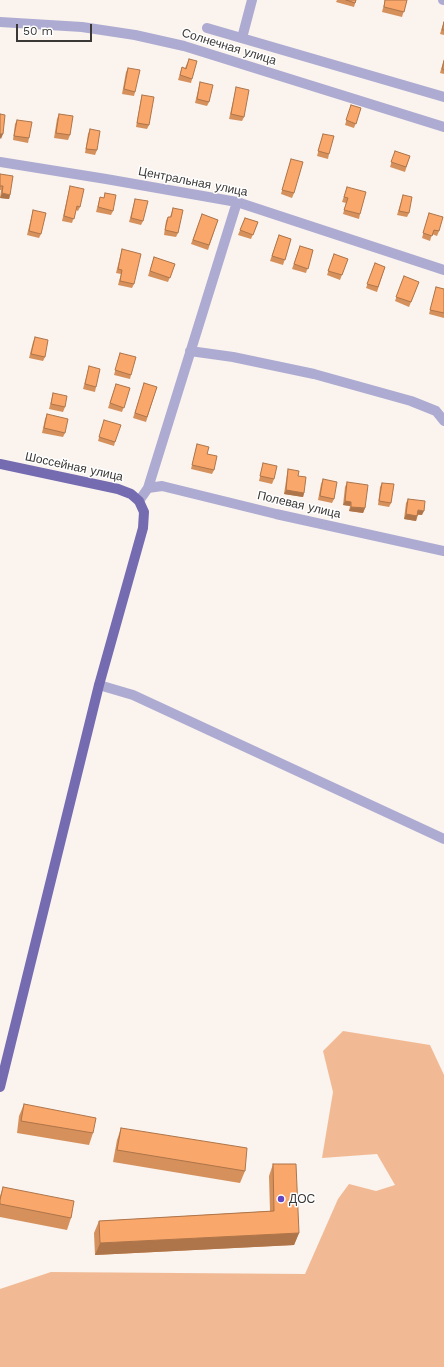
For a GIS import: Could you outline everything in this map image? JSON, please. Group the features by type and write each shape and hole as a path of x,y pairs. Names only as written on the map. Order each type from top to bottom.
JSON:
{"main road":[{"name":"Шоссейная улица","path":"0,464 118,489 131,494 139,501"},
{"path":"0,1088 99,685 143,528 144,512 139,501"}],"street":[{"path":"242,38 252,0"},
{"name":"Солнечная улица","path":"0,22 82,27 135,34 184,46 444,126"},
{"path":"207,28 444,97"},
{"name":"Центральная улица","path":"0,162 237,202 444,270"},
{"path":"139,501 148,488 237,202"},
{"path":"190,350 233,357 314,374 411,401 436,411 444,421"},
{"name":"Полевая улица","path":"148,488 162,486 276,514 444,551"},
{"path":"99,685 133,695 444,839"}],"shaded area":[{"path":"343,1031 430,1045 444,1075 444,1367 0,1367 0,1289 51,1272 305,1274 338,1199 349,1184 376,1191 395,1185 377,1154 322,1158 333,1092 323,1051"}],"building":[{"path":"346,0 356,0 355,3"},
{"path":"385,0 407,0 404,12 384,7"},
{"path":"189,59 197,61 192,79 180,75 182,67 186,69"},
{"path":"128,68 140,70 135,92 124,89"},
{"path":"200,82 213,85 209,102 197,99"},
{"path":"236,87 249,90 244,117 231,114"},
{"path":"142,95 154,97 149,125 137,123"},
{"path":"351,105 361,108 356,124 346,120"},
{"path":"0,114 5,115 3,134 0,134"},
{"path":"59,114 73,116 70,135 56,133"},
{"path":"17,120 32,122 29,138 14,136"},
{"path":"90,129 100,131 97,150 86,149"},
{"path":"323,134 334,136 329,154 318,151"},
{"path":"395,151 410,156 406,167 391,162"},
{"path":"291,159 303,162 294,193 282,190"},
{"path":"0,174 13,176 10,195 2,193 3,186 0,186"},
{"path":"70,186 84,189 80,207 77,206 74,219 64,216"},
{"path":"347,187 366,192 360,214 344,210 348,198 344,197"},
{"path":"105,193 116,195 113,211 98,207 100,197 104,198"},
{"path":"403,195 412,197 409,213 399,211"},
{"path":"135,199 148,201 143,221 131,218"},
{"path":"173,208 183,210 178,233 165,230 168,217 171,217"},
{"path":"33,210 46,213 41,234 29,231"},
{"path":"429,213 443,217 439,231 434,230 432,236 423,233"},
{"path":"202,214 218,220 209,245 193,240"},
{"path":"245,218 258,222 253,235 240,230"},
{"path":"279,235 291,239 285,260 272,256"},
{"path":"300,246 313,250 308,269 294,264"},
{"path":"122,249 141,254 134,284 120,281 122,270 118,269"},
{"path":"334,254 348,259 342,275 328,271"},
{"path":"154,257 175,264 170,278 150,271"},
{"path":"375,263 385,267 378,287 367,284"},
{"path":"404,276 419,282 411,302 396,297"},
{"path":"436,287 444,289 444,313 430,310"},
{"path":"35,337 48,340 45,357 31,354"},
{"path":"120,353 136,357 131,375 115,370"},
{"path":"89,366 100,369 96,387 85,384"},
{"path":"144,383 157,387 147,417 135,413"},
{"path":"116,384 130,388 124,408 110,403"},
{"path":"53,393 67,396 65,407 51,404"},
{"path":"47,414 68,419 65,433 44,428"},
{"path":"104,420 121,425 115,442 99,437"},
{"path":"197,444 209,447 207,454 217,456 214,470 192,465"},
{"path":"263,463 277,466 274,479 260,476"},
{"path":"288,469 299,471 298,476 306,477 304,493 286,490"},
{"path":"323,479 337,482 334,499 320,496"},
{"path":"347,482 368,485 365,508 351,507 351,502 345,501"},
{"path":"382,483 394,484 391,503 379,501"},
{"path":"408,499 425,501 424,511 418,510 417,516 406,514"},
{"path":"24,1104 96,1118 93,1133 21,1121"},
{"path":"121,1128 247,1148 245,1171 117,1150"},
{"path":"273,1164 296,1164 299,1233 100,1243 99,1221 274,1211"},
{"path":"3,1187 74,1201 71,1218 0,1204"}],"place":[{"name":"ДОС","path":"281,1199"}]}
